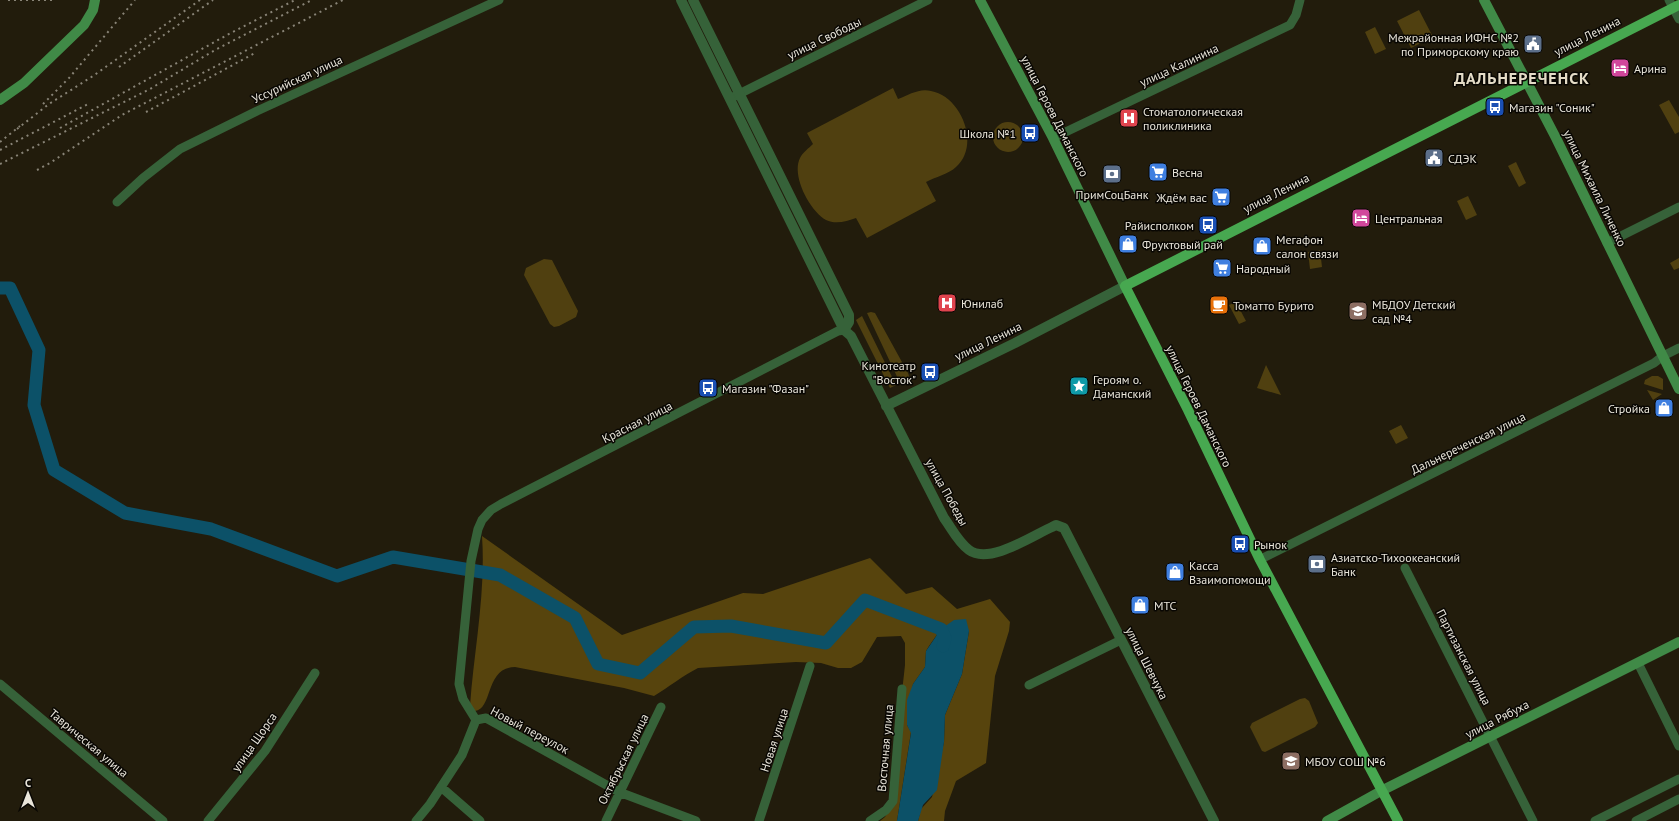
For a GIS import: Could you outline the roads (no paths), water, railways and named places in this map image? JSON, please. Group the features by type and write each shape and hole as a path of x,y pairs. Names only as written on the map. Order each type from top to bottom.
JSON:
{"main road":[{"path":"0,100 29,78 84,25 93,10 95,0"},
{"name":"улица Героев Даманского","path":"980,0 1053,138 1125,286 1188,410 1253,547 1398,821"},
{"name":"улица Михаила Личенко","path":"1484,0 1526,81 1679,389"},
{"name":"улица Ленина","path":"1125,286 1674,4"},
{"name":"улица Рябуха","path":"1327,821 1382,791 1679,642"}],"street":[{"name":"Уссурийская улица","path":"117,202 143,178 180,149 257,111 499,0"},
{"name":"улица Победы","path":"681,0 731,98 844,330 851,336 944,518 957,538 969,550 977,554 995,554 1052,526"},
{"path":"693,0 849,315 849,322 844,330"},
{"name":"улица Свободы","path":"731,98 928,0"},
{"name":"улица Калинина","path":"1053,138 1290,25 1296,16 1300,0"},
{"path":"1674,4 1679,19"},
{"path":"1607,243 1679,207"},
{"name":"улица Ленина","path":"886,406 1015,343 1125,286"},
{"name":"Красная улица","path":"468,590 471,561 478,529 486,514 491,510 831,335 844,330"},
{"name":"Дальнереченская улица","path":"1265,557 1603,390 1679,348"},
{"name":"улица Шевчука","path":"1052,526 1056,525 1064,528 1070,538 1214,821"},
{"name":"Партизанская улица","path":"1405,568 1533,821"},
{"name":"Новый переулок","path":"468,590 459,684 463,699 476,720 486,718 619,792 641,798 696,821"},
{"path":"1029,685 1121,640"},
{"path":"1638,663 1679,746"},
{"name":"Новая улица","path":"759,821 810,666"},
{"name":"улица Щорса","path":"208,821 265,751 315,673"},
{"name":"Таврическая улица","path":"0,684 163,821"},
{"name":"Восточная улица","path":"870,821 886,810 893,801 902,689"},
{"name":"Октябрьская улица","path":"606,821 661,707"},
{"path":"416,821 462,755 476,720"},
{"path":"1595,821 1679,779"},
{"path":"441,787 480,821"},
{"path":"1636,821 1679,800"}],"water":[{"path":"966,619 969,631 962,674 945,715 944,742 937,790 923,805 918,821 897,821 911,733 907,725 907,700 913,684 925,667 926,651 941,629 954,620"}],"waterway":[{"path":"0,288 10,288 39,350 34,405 54,470 125,513 211,529 337,576 393,557 500,575 575,618 598,664 640,673 694,627 731,626 826,643 865,600 941,629 945,638 943,646"}],"railway":[{"path":"8,0 54,0"},
{"path":"43,104 69,78 135,0"},
{"path":"17,129 49,104 93,76 200,0"},
{"path":"119,67 213,0"},
{"path":"60,128 227,35 295,0"},
{"path":"0,164 150,89 215,50 312,0"},
{"path":"37,170 122,115 343,0"},
{"path":"146,112 255,53"},
{"path":"0,150 90,103"},
{"path":"0,142 20,126"}],"place":[{"name":"Межрайонная ИФНС №2 по Приморскому краю","path":"1533,44"},
{"name":"Арина","path":"1620,68"},
{"name":"Магазин \"Соник\"","path":"1495,107"},
{"name":"Стоматологическая поликлиника","path":"1129,118"},
{"name":"Школа №1","path":"1030,133"},
{"name":"СДЭК","path":"1434,158"},
{"name":"Весна","path":"1158,172"},
{"name":"ПримСоцБанк","path":"1112,174"},
{"name":"Ждём вас","path":"1221,197"},
{"name":"Центральная","path":"1361,218"},
{"name":"Райисполком","path":"1208,225"},
{"name":"Фруктовый рай","path":"1128,244"},
{"name":"Мегафон салон связи","path":"1262,246"},
{"name":"Народный","path":"1222,268"},
{"name":"Юнилаб","path":"947,303"},
{"name":"Томатто Бурито","path":"1219,305"},
{"name":"МБДОУ Детский сад №4","path":"1358,311"},
{"name":"Кинотеатр \"Восток\"","path":"930,372"},
{"name":"Героям о. Даманский","path":"1079,386"},
{"name":"Магазин \"Фазан\"","path":"708,388"},
{"name":"Стройка","path":"1664,408"},
{"name":"Рынок","path":"1240,544"},
{"name":"Азиатско-Тихоокеанский Банк","path":"1317,564"},
{"name":"Касса Взаимопомощи","path":"1175,572"},
{"name":"МТС","path":"1140,605"},
{"name":"МБОУ СОШ №6","path":"1291,761"}],"district":[{"name":"ДАЛЬНЕРЕЧЕНСК","path":"1522,78"}]}
